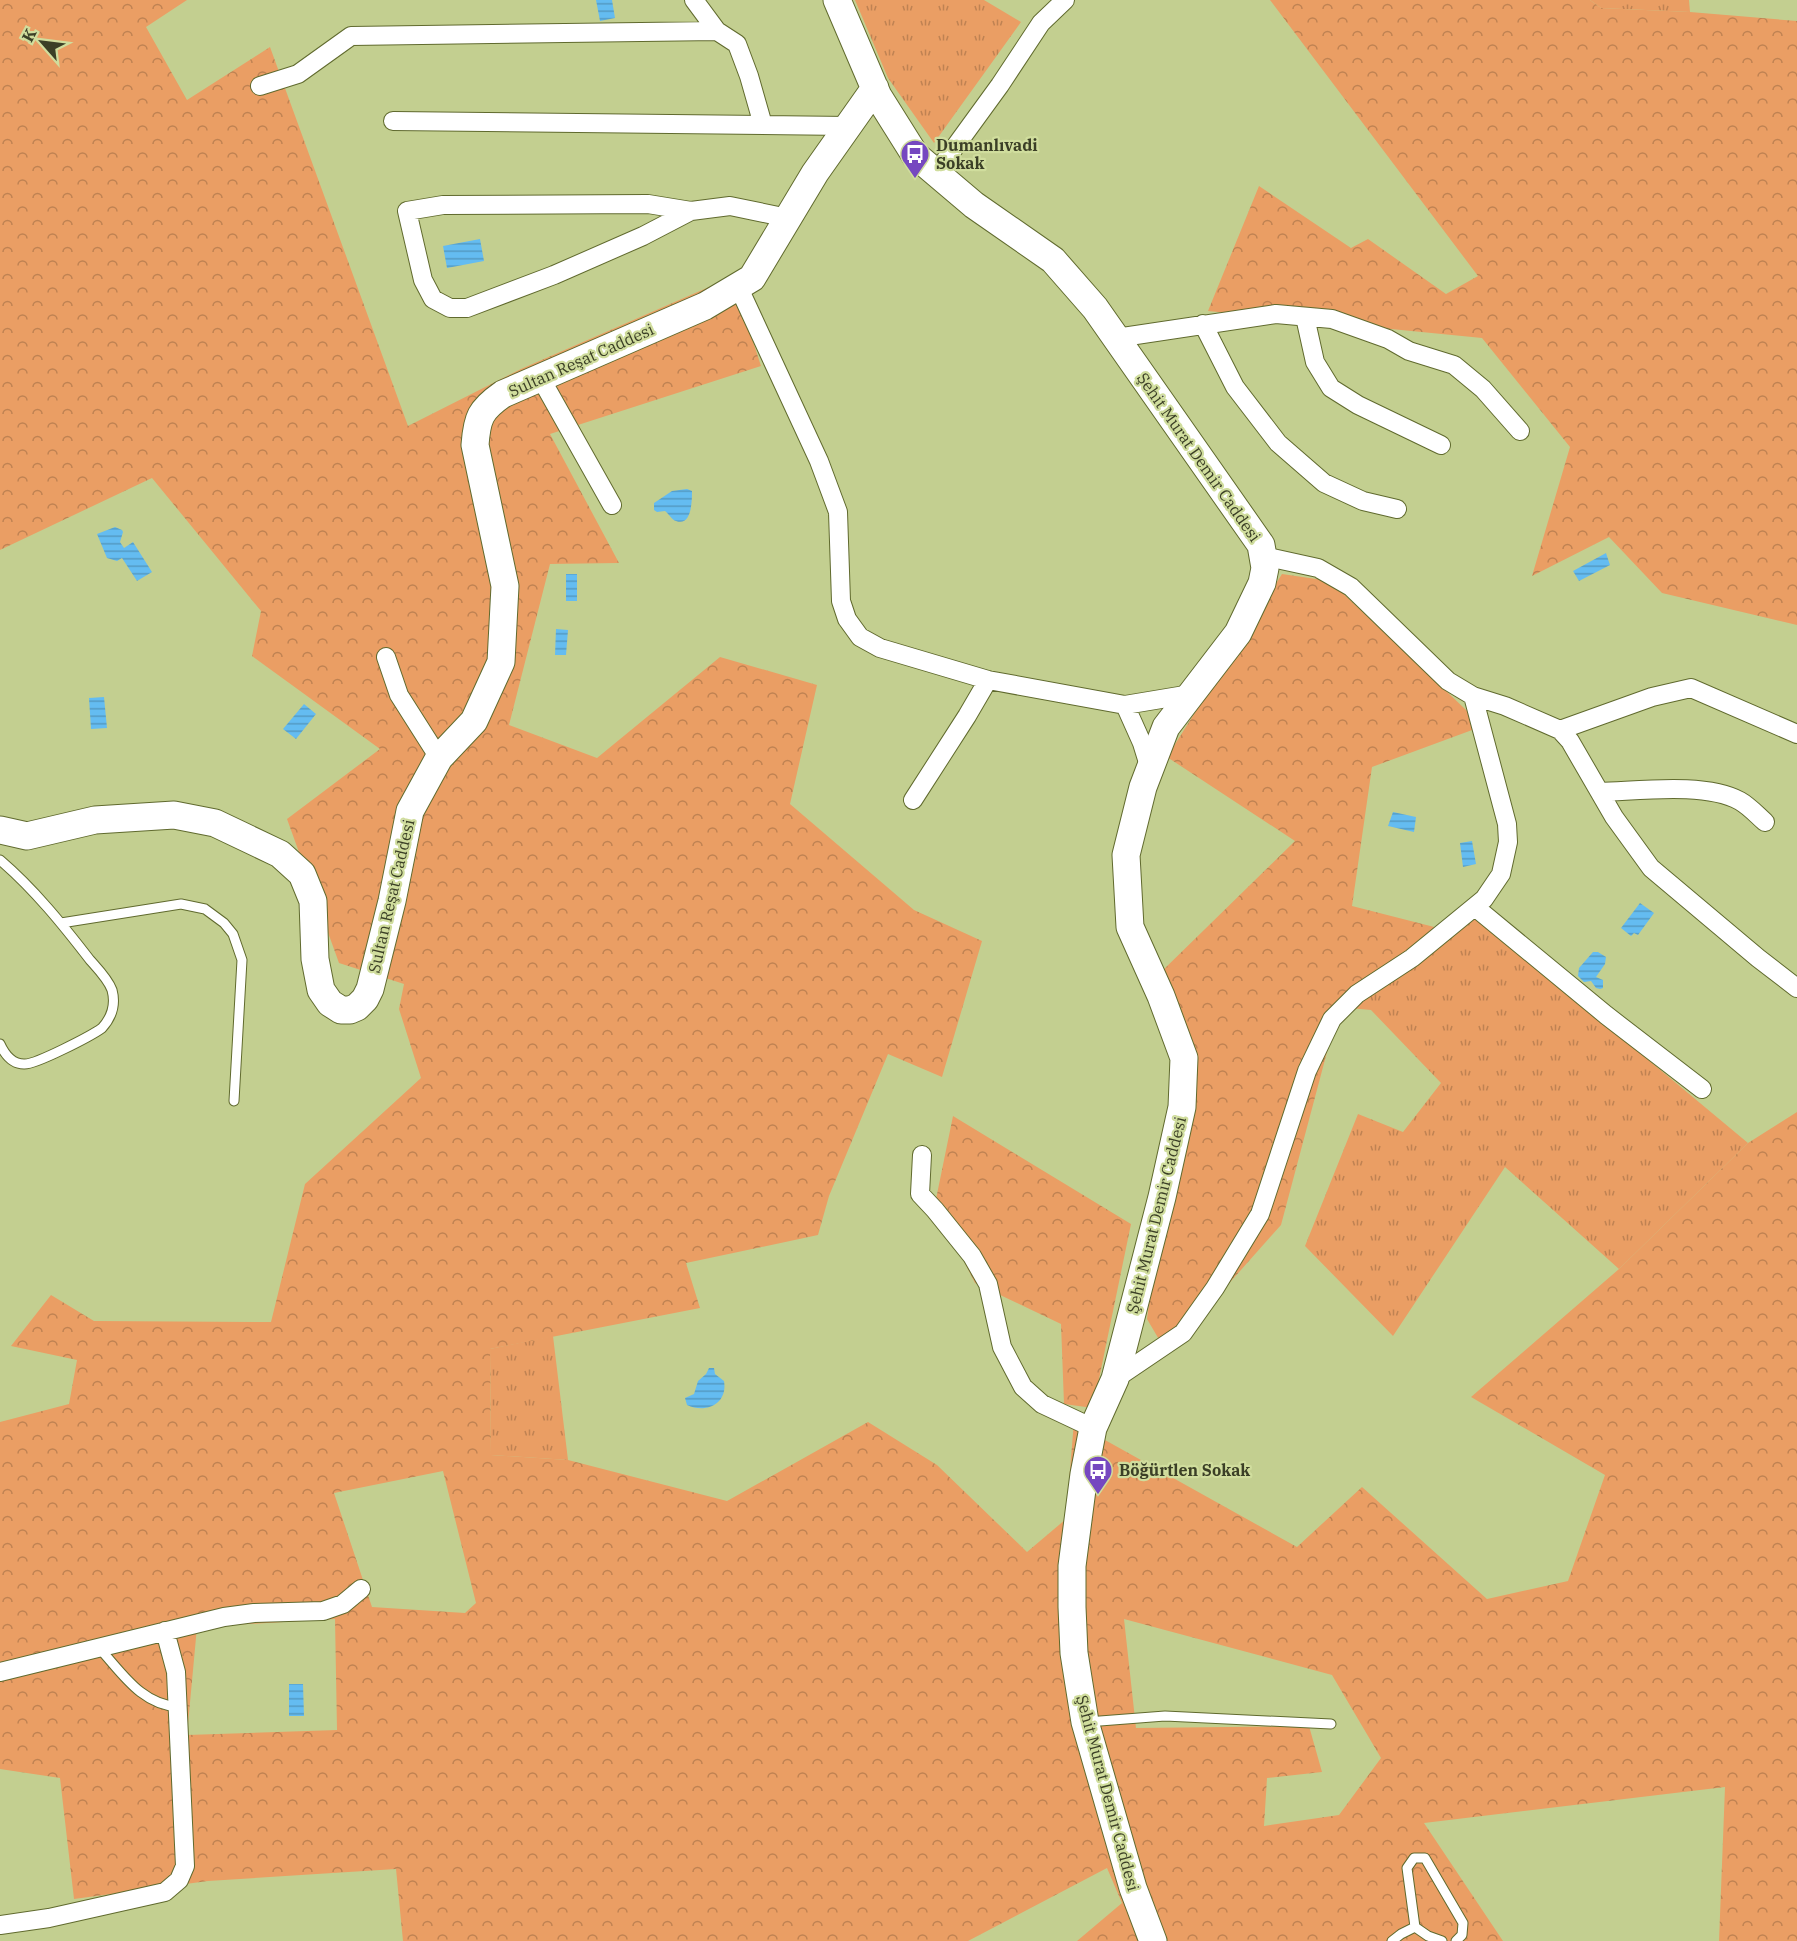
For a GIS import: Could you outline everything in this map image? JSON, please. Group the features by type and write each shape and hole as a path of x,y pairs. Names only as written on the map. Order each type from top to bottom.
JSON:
{"street":[{"path":"694,0 717,31 737,44 763,125"},
{"name":"Şehit Murat Demir Caddesi","path":"837,0 875,88 915,155 974,205 1053,260 1095,308 1261,545 1265,568 1262,583 1238,633 1166,727 1143,787 1126,855 1130,927 1161,996 1184,1058 1182,1107 1162,1197 1115,1379 1093,1428 1084,1474 1072,1566 1072,1607 1074,1653 1085,1722 1133,1888 1153,1941"},
{"path":"936,173 1000,85 1041,23 1065,0"},
{"path":"260,86 298,74 351,36 717,31"},
{"name":"Sultan Reşat Caddesi","path":"0,830 27,836 95,820 174,815 215,823 280,854 302,874 313,901 315,959 321,990 330,1003 341,1010 351,1010 357,1007 370,989 392,901 410,811 439,758 474,722 501,662 505,586 475,445 477,423 488,404 503,394 705,306 752,278 815,173 875,88"},
{"path":"393,121 848,126"},
{"path":"691,211 623,245 554,275 467,308 450,308 433,299 423,280 407,211 443,205 648,204 691,211 730,206 788,218"},
{"path":"738,286 819,461 838,512 841,601 847,619 860,637 880,648 988,680 1125,705 1191,694"},
{"path":"1116,338 1276,314 1332,319 1388,339 1408,351 1454,365 1483,389 1520,431"},
{"path":"1305,317 1315,362 1331,388 1358,405 1441,445"},
{"path":"1203,324 1235,387 1278,442 1324,483 1363,501 1397,509"},
{"path":"540,377 612,505"},
{"path":"1263,556 1318,568 1351,587 1448,681 1473,696 1505,706 1560,730 1570,741 1614,817 1651,868 1797,988"},
{"path":"386,657 399,695 439,758"},
{"path":"913,800 988,680"},
{"path":"1560,730 1652,697 1691,688 1797,734"},
{"path":"1115,1379 1183,1333 1215,1288 1260,1214 1307,1071 1332,1019 1357,994 1412,958 1475,907 1484,899 1501,874 1508,833 1473,696"},
{"path":"1125,705 1142,743 1150,769"},
{"path":"1600,792 1685,789 1720,793 1740,801 1765,822"},
{"path":"1475,907 1606,1015 1702,1089"},
{"path":"922,1155 920,1194 935,1209 972,1256 988,1284 1002,1347 1023,1387 1042,1404 1093,1428"},
{"path":"0,1672 239,1614 323,1611 343,1604 361,1589"},
{"path":"0,1925 49,1918 165,1892 179,1880 184,1866 178,1707 176,1672 165,1631"}],"lane":[{"path":"0,860 61,923 109,983 114,1000 109,1021 102,1028 94,1034 29,1064 14,1062 0,1044"},
{"path":"61,923 181,904 205,909 224,923 233,934 242,960 234,1101"},
{"path":"100,1649 139,1692 157,1703 178,1707"},
{"path":"1085,1722 1165,1716 1331,1724"},
{"path":"1442,1941 1428,1936 1415,1927 1407,1868 1411,1861 1420,1857 1425,1858 1463,1923 1462,1935 1456,1941"},
{"path":"1392,1941 1415,1927"}],"green space":[{"path":"0,0 187,0 146,27 187,100 270,47 408,426 521,369 732,277 761,366 550,434 619,563 550,564 509,725 597,758 720,657 817,685 790,804 914,910 982,941 942,1077 888,1054 829,1196 818,1235 686,1263 700,1308 490,1349 491,1455 568,1460 727,1501 868,1422 937,1465 1027,1552 1066,1519 1074,1421 1297,1547 1362,1487 1487,1599 1568,1581 1605,1475 1471,1397 1619,1269 1748,1143 1797,1112 1797,1941 1719,1941 1725,1787 1424,1823 1503,1941 1077,1941 1122,1903 1107,1868 968,1941 403,1941 396,1869 208,1881 74,1899 60,1778 0,1769 0,1422 69,1404 77,1360 11,1346 51,1295 94,1321 271,1322 305,1184 421,1078 399,1009 404,984 339,963 287,819 380,749 252,656 261,611 152,478 0,550","holes":["443,1471 476,1603 465,1613 372,1607 334,1493","335,1619 337,1730 187,1735 197,1627","1124,1619 1332,1675 1381,1758 1339,1815 1264,1826 1267,1778 1322,1772 1309,1726 1136,1728"]},
{"path":"855,0 984,0 1021,22 934,143 888,78"},
{"path":"1270,0 1590,0 1601,8 1690,12 1797,21 1797,625 1662,593 1609,537 1532,576 1570,447 1482,338 1208,311 1259,186 1351,248 1368,239 1446,294 1478,276"},
{"path":"1590,0 1689,0 1690,12 1601,8"},
{"path":"1282,574 1330,581 1483,726 1372,767 1352,906 1446,930 1339,1007 1281,1225 1167,1353 1147,1319 1181,1047 1159,974 1295,841 1167,757"},
{"path":"1478,918 1748,1143 1619,1269 1505,1167 1393,1336 1305,1246 1358,1114 1403,1132 1441,1083 1371,1010 1339,1007 1471,919"},
{"path":"953,1116 1131,1224 1093,1408 1064,1404 1061,1324 975,1283 935,1204"},
{"path":"553,1336 568,1460 491,1455 490,1349"}],"water":[{"path":"596,0 612,0 615,18 600,21"},
{"path":"480,239 484,261 447,268 443,246"},
{"path":"687,489 692,491 692,500 690,512 685,520 676,521 665,511 654,510 654,503 672,491"},
{"path":"115,527 123,532 120,542 124,548 133,542 152,572 137,581 122,558 117,561 107,558 97,534"},
{"path":"1606,553 1610,565 1579,581 1573,571"},
{"path":"566,574 577,574 577,601 566,601"},
{"path":"556,629 568,630 566,655 555,655"},
{"path":"104,697 107,728 91,729 89,698"},
{"path":"304,704 316,714 296,739 283,729"},
{"path":"1393,812 1416,817 1414,832 1388,826"},
{"path":"1472,841 1476,864 1463,867 1460,843"},
{"path":"1640,903 1654,913 1638,935 1634,933 1631,936 1621,928"},
{"path":"1593,952 1606,957 1605,964 1596,977 1603,980 1603,988 1600,989 1596,988 1591,981 1584,982 1578,976 1579,968"},
{"path":"709,1368 714,1368 715,1374 724,1381 723,1396 714,1405 708,1407 687,1405 685,1398 694,1394 698,1381"},
{"path":"289,1684 303,1684 304,1716 289,1716"}],"place":[{"name":"Dumanlıvadi Sokak","path":"915,180"},
{"name":"Böğürtlen Sokak","path":"1098,1496"}]}
